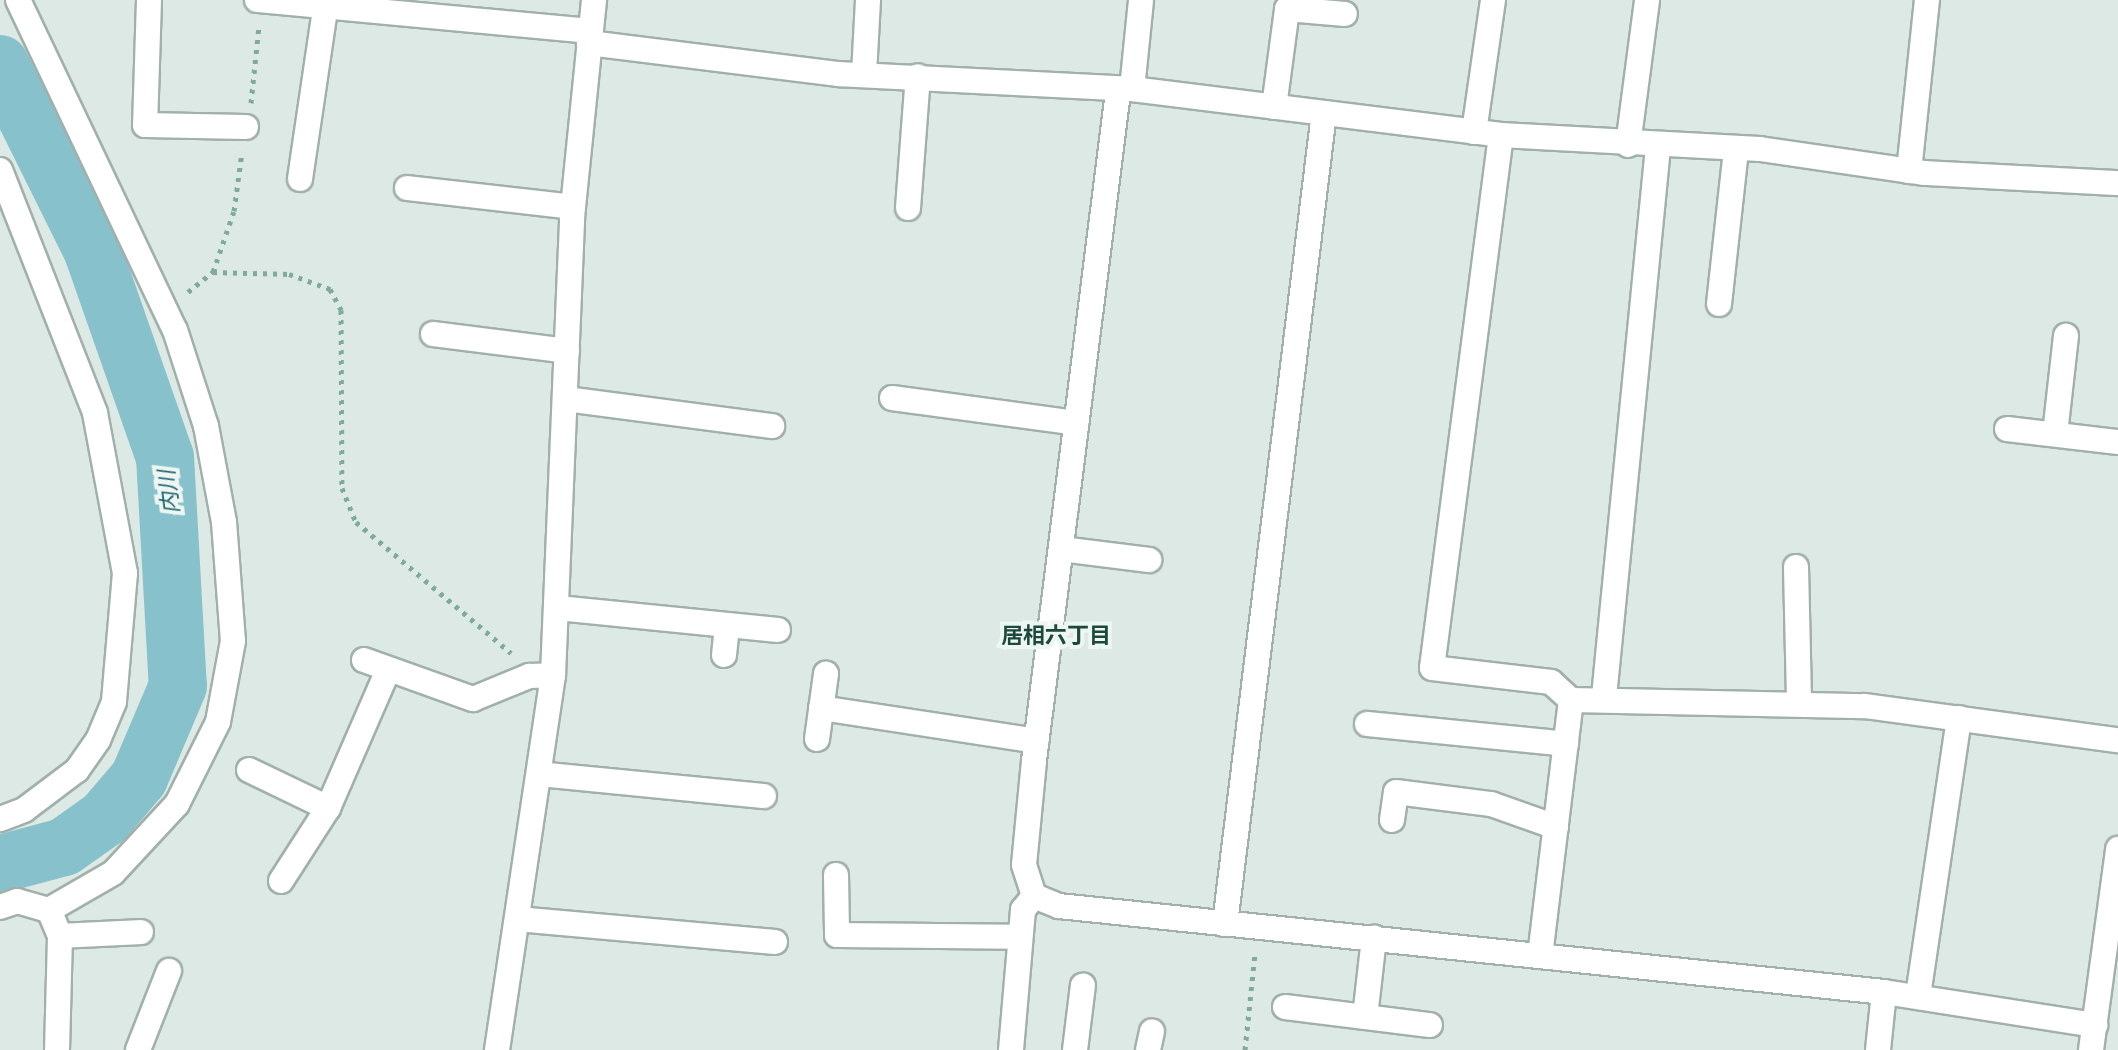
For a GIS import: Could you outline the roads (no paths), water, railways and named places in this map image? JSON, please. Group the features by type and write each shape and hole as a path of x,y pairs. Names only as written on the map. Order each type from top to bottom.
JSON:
{"street":[{"path":"0,907 17,901 49,910 113,873 177,804 218,722 233,641 224,522 206,426 166,311 18,0"},
{"path":"149,0 145,125 246,127"},
{"path":"257,0 325,10 434,9 590,37 864,74 1125,90 1501,135 1658,147 1736,149 1909,171 2118,183"},
{"path":"497,1050 553,675 573,207 594,0"},
{"path":"864,74 868,0"},
{"path":"1034,896 1024,865 1036,741 1076,423 1141,0"},
{"path":"1474,132 1493,0"},
{"path":"1628,145 1647,0"},
{"path":"1909,171 1927,0"},
{"path":"1274,107 1287,9 1345,14"},
{"path":"300,179 325,10"},
{"path":"908,208 918,76"},
{"path":"1225,924 1324,113"},
{"path":"1501,135 1432,668 1551,682 1571,700 1604,697 1799,704 1959,718 2118,740"},
{"path":"1604,697 1658,147"},
{"path":"1719,304 1736,149"},
{"path":"0,170 95,413 125,573 114,702 98,740 77,770 24,810 0,819"},
{"path":"407,188 573,207"},
{"path":"433,334 567,351"},
{"path":"2055,434 2066,336"},
{"path":"892,398 1076,423"},
{"path":"566,399 772,426"},
{"path":"2007,429 2118,442"},
{"path":"1061,549 1149,560"},
{"path":"1796,567 1799,704"},
{"path":"558,608 778,630"},
{"path":"724,655 727,625"},
{"path":"364,660 473,699 523,679 553,675"},
{"path":"281,881 328,808 388,670"},
{"path":"817,739 826,674"},
{"path":"1540,956 1571,700"},
{"path":"821,708 1036,741"},
{"path":"1918,996 1959,718"},
{"path":"1367,724 1566,744"},
{"path":"249,770 328,808"},
{"path":"539,774 764,796"},
{"path":"1392,820 1396,792 1491,804 1556,827"},
{"path":"2091,1050 2110,974 2118,849"},
{"path":"836,875 837,935 1020,937"},
{"path":"1034,896 1059,906 1918,996 2095,1025"},
{"path":"1011,1050 1023,910 1034,896"},
{"path":"49,910 60,936 57,1050"},
{"path":"517,919 775,942"},
{"path":"60,936 141,932"},
{"path":"1365,1017 1374,938"},
{"path":"138,1050 169,971"},
{"path":"1075,1050 1083,985"},
{"path":"1878,1050 1884,992"},
{"path":"1285,1007 1430,1025"}],"waterway":[{"name":"内川","path":"0,64 92,249 165,457 178,686 139,778 105,818 64,847 0,864"}],"district":[{"name":"居相六丁目","path":"1056,636"}]}
